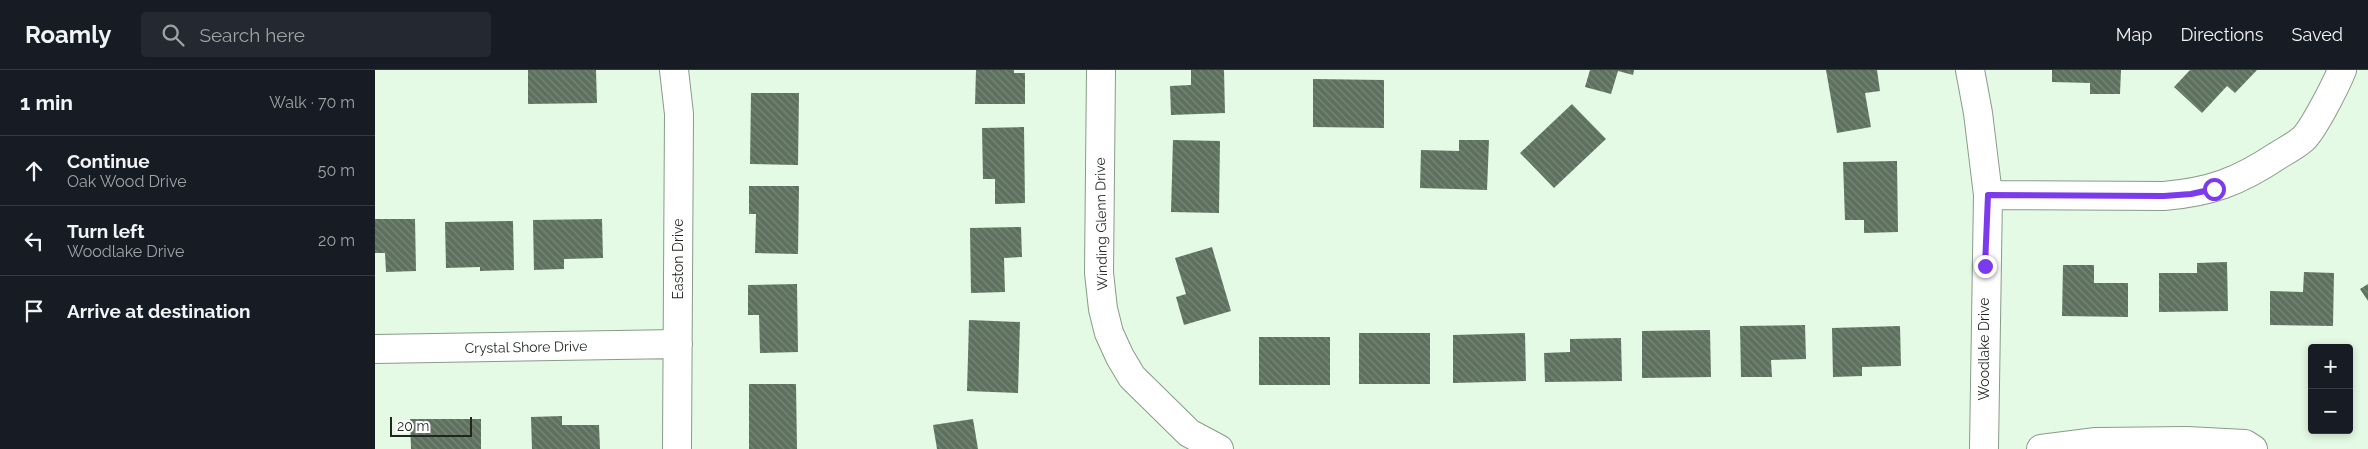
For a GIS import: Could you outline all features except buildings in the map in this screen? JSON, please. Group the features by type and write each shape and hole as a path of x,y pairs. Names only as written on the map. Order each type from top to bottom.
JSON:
{"street":[{"name":"Easton Drive","path":"674,70 679,114 677,449"},
{"name":"Winding Glenn Drive","path":"1101,70 1099,273 1103,309 1109,334 1132,377 1189,433 1219,449"},
{"name":"Woodlake Drive","path":"1970,70 1978,113 1988,195 1984,449"},
{"path":"1988,195 2164,196 2191,194 2233,182 2251,174 2303,139 2336,86 2342,70"},
{"name":"Crystal Shore Drive","path":"375,349 678,344"},
{"path":"2041,449 2096,442 2187,441 2245,444 2253,449"}],"route":[{"path":"1985,266 1988,195 2164,196 2191,194 2214,189"}]}
